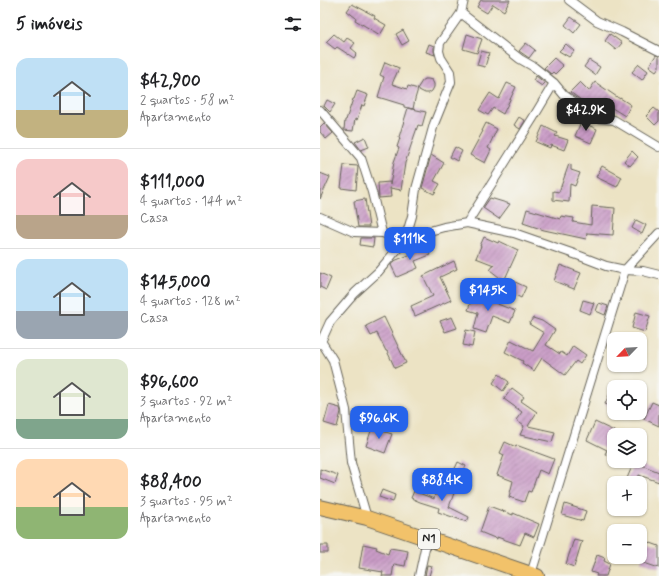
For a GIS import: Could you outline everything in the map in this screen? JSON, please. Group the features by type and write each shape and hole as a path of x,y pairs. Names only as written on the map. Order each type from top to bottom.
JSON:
{"highway":[{"name":"N1","path":"320,507 367,518 534,575"}],"street":[{"path":"367,518 351,463 346,410 333,360 321,342 330,322 355,293 378,272 405,240 412,216 416,189 434,124 451,82 450,72 441,58 439,51 440,42 461,13 464,0"},
{"path":"569,0 597,21 659,51"},
{"path":"461,13 520,59 534,67 554,83 564,95 597,118 614,120 659,147"},
{"path":"467,223 554,83"},
{"path":"320,110 361,158 372,192 382,233"},
{"path":"320,217 354,232 382,233 405,240 444,226 467,223 514,233 606,266 659,275"},
{"path":"534,575 625,270 659,232"},
{"path":"419,576 427,539"}],"building":[{"path":"481,0 510,0 504,11 493,4 487,13 477,7"},
{"path":"352,4 375,16 374,18 386,25 380,35 355,20 356,18 347,11"},
{"path":"571,17 581,24 574,33 565,25"},
{"path":"403,30 409,41 402,45 396,34"},
{"path":"334,34 344,42 347,38 355,43 351,48 357,53 354,58 337,47 335,49 326,42"},
{"path":"467,34 482,39 477,53 463,49"},
{"path":"610,34 622,43 616,50 605,41"},
{"path":"526,43 535,50 529,58 519,51"},
{"path":"429,44 434,46 435,55 426,52"},
{"path":"566,44 574,51 569,57 559,51"},
{"path":"481,51 489,53 485,67 477,65"},
{"path":"656,55 659,56 659,67 656,71 649,66"},
{"path":"554,58 563,66 555,74 553,72 551,74 544,68"},
{"path":"589,60 600,67 595,75 584,67"},
{"path":"385,62 399,68 392,84 407,89 408,86 418,89 413,109 378,97 384,77 380,75"},
{"path":"639,64 648,71 642,80 632,72"},
{"path":"536,76 545,83 542,86 533,80"},
{"path":"425,79 432,80 434,84 432,91 429,93 425,93 417,89"},
{"path":"580,82 589,91 595,82 631,105 625,116 604,103 599,113 570,92"},
{"path":"507,83 516,87 503,114 493,108 488,115 479,110 490,93 499,99"},
{"path":"357,91 368,95 364,106 362,105 357,120 355,119 353,131 344,130 345,120"},
{"path":"327,100 335,104 330,112 324,106"},
{"path":"408,108 426,112 422,126 418,125 405,163 401,190 390,188 391,197 379,198 378,183 390,182 390,185 394,162 399,148 397,147 399,137"},
{"path":"654,108 659,112 659,121 655,125 646,116"},
{"path":"519,117 525,121 520,129 514,125"},
{"path":"581,122 597,129 591,143 575,136"},
{"path":"324,123 333,133 326,139 320,132 320,127"},
{"path":"486,123 497,129 488,148 491,150 485,163 470,155"},
{"path":"543,126 557,133 555,136 568,140 564,150 551,145 550,148 536,142"},
{"path":"365,137 369,147 361,150 355,142"},
{"path":"455,147 462,151 457,161 450,157"},
{"path":"632,151 638,157 630,166 624,161"},
{"path":"431,155 444,163 434,181 440,184 434,194 422,188"},
{"path":"569,164 571,165 571,170 580,173 575,186 570,184 569,202 553,200 553,191 559,192"},
{"path":"344,165 358,166 356,190 341,188"},
{"path":"602,166 622,177 617,187 596,177"},
{"path":"320,173 330,177 320,199"},
{"path":"490,198 510,204 499,219 483,208"},
{"path":"365,199 369,227 358,227 354,201"},
{"path":"592,206 615,208 613,235 587,233 586,239 544,230 523,223 527,209 560,219 561,216 574,218 573,222 591,225"},
{"path":"636,220 646,225 642,234 632,228"},
{"path":"484,237 498,243 499,241 518,250 504,281 490,270 494,265 476,258"},
{"path":"361,238 374,238 373,247 360,245"},
{"path":"425,243 430,255 415,261 418,268 397,277 391,265 394,261 414,253 413,248"},
{"path":"454,261 457,269 440,277 451,300 415,316 411,306 433,296 423,276"},
{"path":"560,265 581,273 574,289 554,281"},
{"path":"320,273 331,278 326,290 320,287"},
{"path":"513,281 526,287 521,298 508,291"},
{"path":"474,292 491,297 490,301 515,311 510,323 492,316 486,333 474,329 478,313 468,310"},
{"path":"583,300 594,303 590,314 580,310"},
{"path":"599,303 608,306 605,315 596,311"},
{"path":"636,312 650,316 645,332 632,328"},
{"path":"384,317 406,363 395,368 377,333 371,336 366,326"},
{"path":"452,317 457,328 445,332 440,321"},
{"path":"533,318 542,321 555,330 546,345 560,354 561,352 567,356 573,346 586,355 580,364 576,361 565,375 542,358 534,371 522,363 523,361 505,352 511,340 533,351 544,333 529,324"},
{"path":"466,330 475,332 472,347 463,345"},
{"path":"499,374 509,382 503,391 493,383"},
{"path":"512,388 524,397 521,401 537,412 528,426 555,432 552,442 520,435 524,426 516,420 522,412 504,399"},
{"path":"652,402 659,405 659,426 646,420 647,413"},
{"path":"329,405 340,408 341,412 337,427 324,423"},
{"path":"595,422 608,428 607,450 587,440"},
{"path":"372,428 392,434 385,453 366,446"},
{"path":"505,442 554,459 548,474 539,470 531,492 528,491 524,502 509,497 513,481 497,475 504,455 500,453"},
{"path":"458,462 466,466 459,480 451,477"},
{"path":"647,467 659,472 659,482 647,478 647,476 628,476 631,468"},
{"path":"320,469 338,475 335,484 320,478"},
{"path":"444,481 453,484 450,492 454,493 449,507 469,517 467,522 438,512 439,508 411,498 414,491 434,499 435,494 440,496"},
{"path":"382,490 395,495 393,502 379,497"},
{"path":"565,504 586,511 583,521 562,515"},
{"path":"489,506 513,515 513,513 539,524 534,537 525,533 520,545 497,537 497,539 480,532"},
{"path":"574,539 582,541 574,567 566,564"},
{"path":"648,542 659,546 659,568 647,564"},
{"path":"363,544 377,547 376,549 388,554 390,548 408,551 405,566 394,564 392,576 382,576 383,572 359,568"},
{"path":"320,545 328,545 328,553 320,553"},
{"path":"597,555 605,558 604,561 607,564 610,564 606,576 596,576 597,574 591,572"},
{"path":"427,565 432,566 429,576 425,576"}]}
